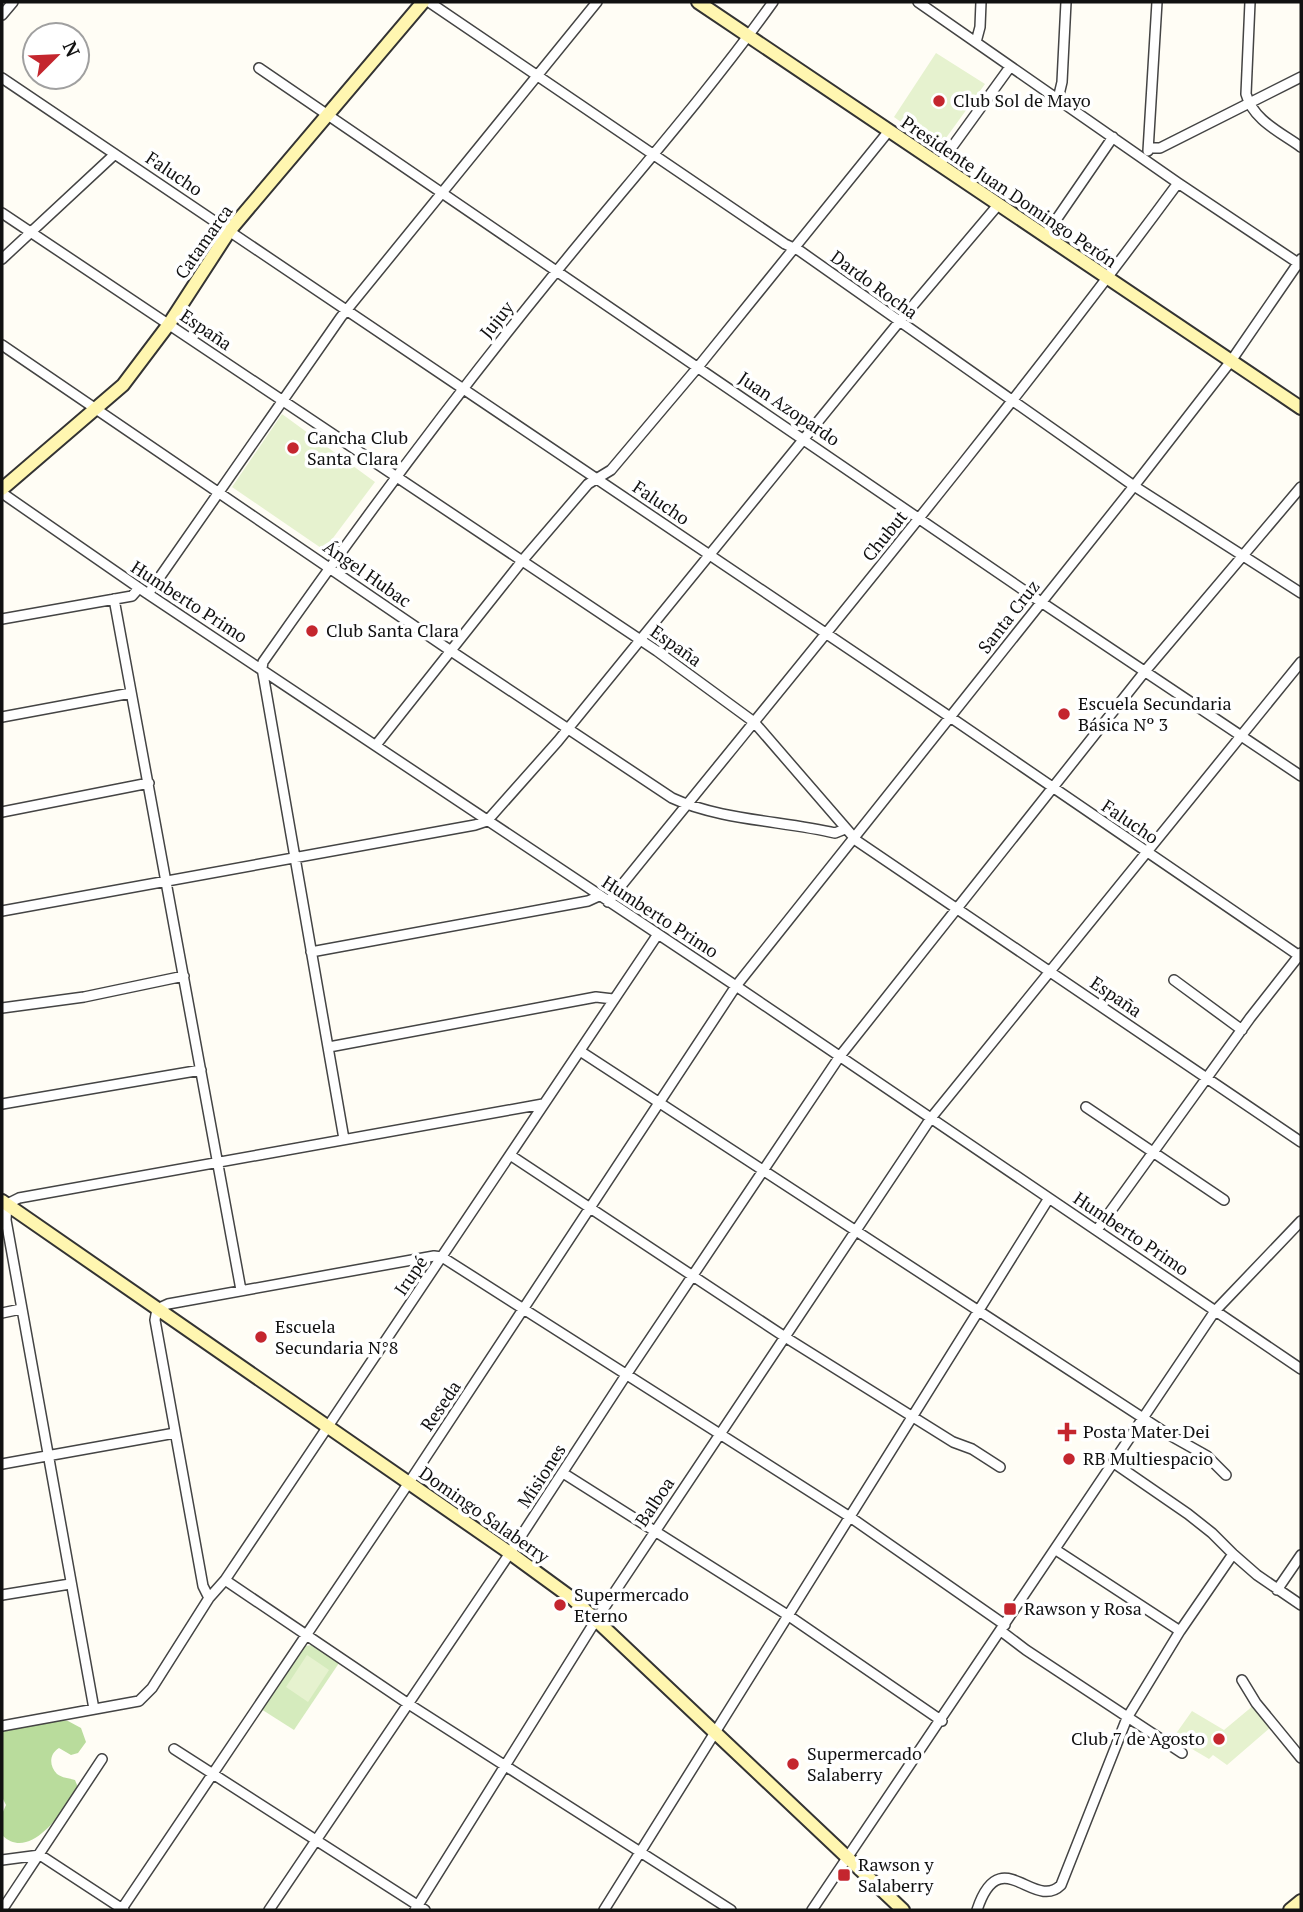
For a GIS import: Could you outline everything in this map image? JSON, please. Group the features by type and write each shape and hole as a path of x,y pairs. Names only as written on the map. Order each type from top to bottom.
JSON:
{"street":[{"path":"2,15 13,2"},
{"name":"Catamarca","path":"2,491 97,409 132,374 169,324 230,230 423,2"},
{"name":"Dardo Rocha","path":"429,2 652,155 794,248 1134,486 1301,593"},
{"path":"2,619 132,596 144,591 220,492 347,310 597,2"},
{"name":"Presidente Juan Domingo Perón","path":"698,2 1301,408"},
{"name":"Jujuy","path":"262,668 263,662 330,567 462,388 748,36 772,2"},
{"path":"918,2 1178,183 1300,263"},
{"path":"976,42 980,27 981,2"},
{"path":"1058,99 1062,82 1066,2"},
{"path":"1143,158 1150,148 1157,2"},
{"path":"1250,2 1246,94 1248,103 1258,117 1301,147"},
{"path":"939,165 1010,67"},
{"name":"Juan Azopardo","path":"260,68 1041,602 1301,776"},
{"path":"1150,148 1160,148 1301,77"},
{"name":"Falucho","path":"2,78 1300,955"},
{"path":"376,745 522,561 588,484 611,470 750,305 888,132"},
{"path":"1045,236 1113,137"},
{"path":"2,259 116,154"},
{"name":"Chubut","path":"603,899 686,804 920,517 1108,279 1178,183"},
{"path":"2,911 486,821 568,728 899,322 998,205"},
{"name":"España","path":"2,213 639,640 754,722 853,837 1301,1142"},
{"name":"Santa Cruz","path":"736,986 1134,486 1231,361 1300,263"},
{"name":"Ángel Hubac","path":"2,345 672,798 686,804 835,833 845,829"},
{"name":"Misiones","path":"269,1910 840,1056 1146,670 1301,487"},
{"name":"Humberto Primo","path":"2,491 144,591 736,986 1301,1369"},
{"path":"114,599 242,1290"},
{"name":"Balboa","path":"419,1909 596,1620 931,1118 1301,662"},
{"path":"262,668 344,1139"},
{"path":"2,717 131,693"},
{"path":"2,812 149,783"},
{"path":"311,952 603,899"},
{"name":"Irupé","path":"94,1709 139,1701 152,1688 209,1598 225,1580 658,934"},
{"path":"1097,1230 1242,1030 1300,955"},
{"path":"2,1008 84,997 184,976"},
{"path":"1174,980 1242,1030"},
{"name":"Reseda","path":"122,1910 408,1484 736,986"},
{"path":"329,1047 596,997 613,999"},
{"path":"580,1051 1144,1418 1207,1456 1226,1475"},
{"path":"2,1104 201,1070"},
{"path":"2,1726 94,1709 4,1203 19,1198 543,1104"},
{"path":"1086,1107 1224,1200"},
{"path":"510,1155 785,1336 953,1442 972,1449 1000,1467"},
{"path":"604,1910 1049,1198"},
{"name":"Domingo Salaberry","path":"4,1203 573,1599 903,1910"},
{"path":"812,1910 1216,1311 1301,1222"},
{"path":"209,1598 204,1586 175,1433 155,1320 157,1309 168,1304 242,1290 425,1257 442,1257 850,1517 1003,1628 1026,1650 1182,1753"},
{"path":"2,1313 21,1309"},
{"path":"2,1464 175,1433"},
{"path":"1114,1463 1188,1514 1212,1533 1233,1555 1301,1605"},
{"path":"563,1473 789,1616 942,1721"},
{"path":"1056,1550 1180,1631"},
{"path":"977,1910 984,1890 998,1880 1007,1880 1042,1894 1052,1892 1061,1885 1127,1718 1180,1631 1233,1555"},
{"path":"1278,1590 1301,1555"},
{"path":"225,1580 407,1703 731,1910"},
{"path":"2,1595 70,1584"},
{"path":"1242,1680 1256,1703 1301,1758"},
{"path":"174,1749 419,1909"},
{"path":"2,1910 102,1759"},
{"path":"2,1860 40,1855 122,1910"},
{"path":"1290,1910 1301,1901"}],"green space":[{"name":"Club Sol de Mayo","path":"936,53 985,84 938,149 894,117"},
{"name":"Cancha Club Santa Clara","path":"282,414 375,482 324,550 232,487"},
{"path":"312,1645 339,1663 294,1730 261,1709 305,1646"},
{"path":"307,1655 329,1670 308,1702 286,1687"},
{"name":"Club 7 de Agosto","path":"1254,1705 1271,1727 1227,1765 1213,1755 1209,1759 1175,1735 1192,1711 1224,1730"},
{"path":"61,1720 81,1728 86,1742 78,1753 71,1755 59,1748 51,1760 57,1774 75,1780 76,1793 37,1837 20,1843 11,1841 2,1835 2,1814 6,1805 2,1797 2,1731"}],"place":[{"name":"Club Sol de Mayo","path":"939,101"},
{"name":"Cancha Club Santa Clara","path":"293,448"},
{"name":"Club Santa Clara","path":"312,631"},
{"name":"Escuela Secundaria Básica Nº 3","path":"1064,714"},
{"name":"Escuela Secundaria N°8","path":"261,1337"},
{"name":"Posta Mater Dei","path":"1067,1432"},
{"name":"RB Multiespacio","path":"1069,1459"},
{"name":"Supermercado Eterno","path":"560,1605"},
{"name":"Rawson y Rosa","path":"1010,1609"},
{"name":"Club 7 de Agosto","path":"1219,1739"},
{"name":"Supermercado Salaberry","path":"793,1764"},
{"name":"Rawson y Salaberry","path":"844,1875"}]}
